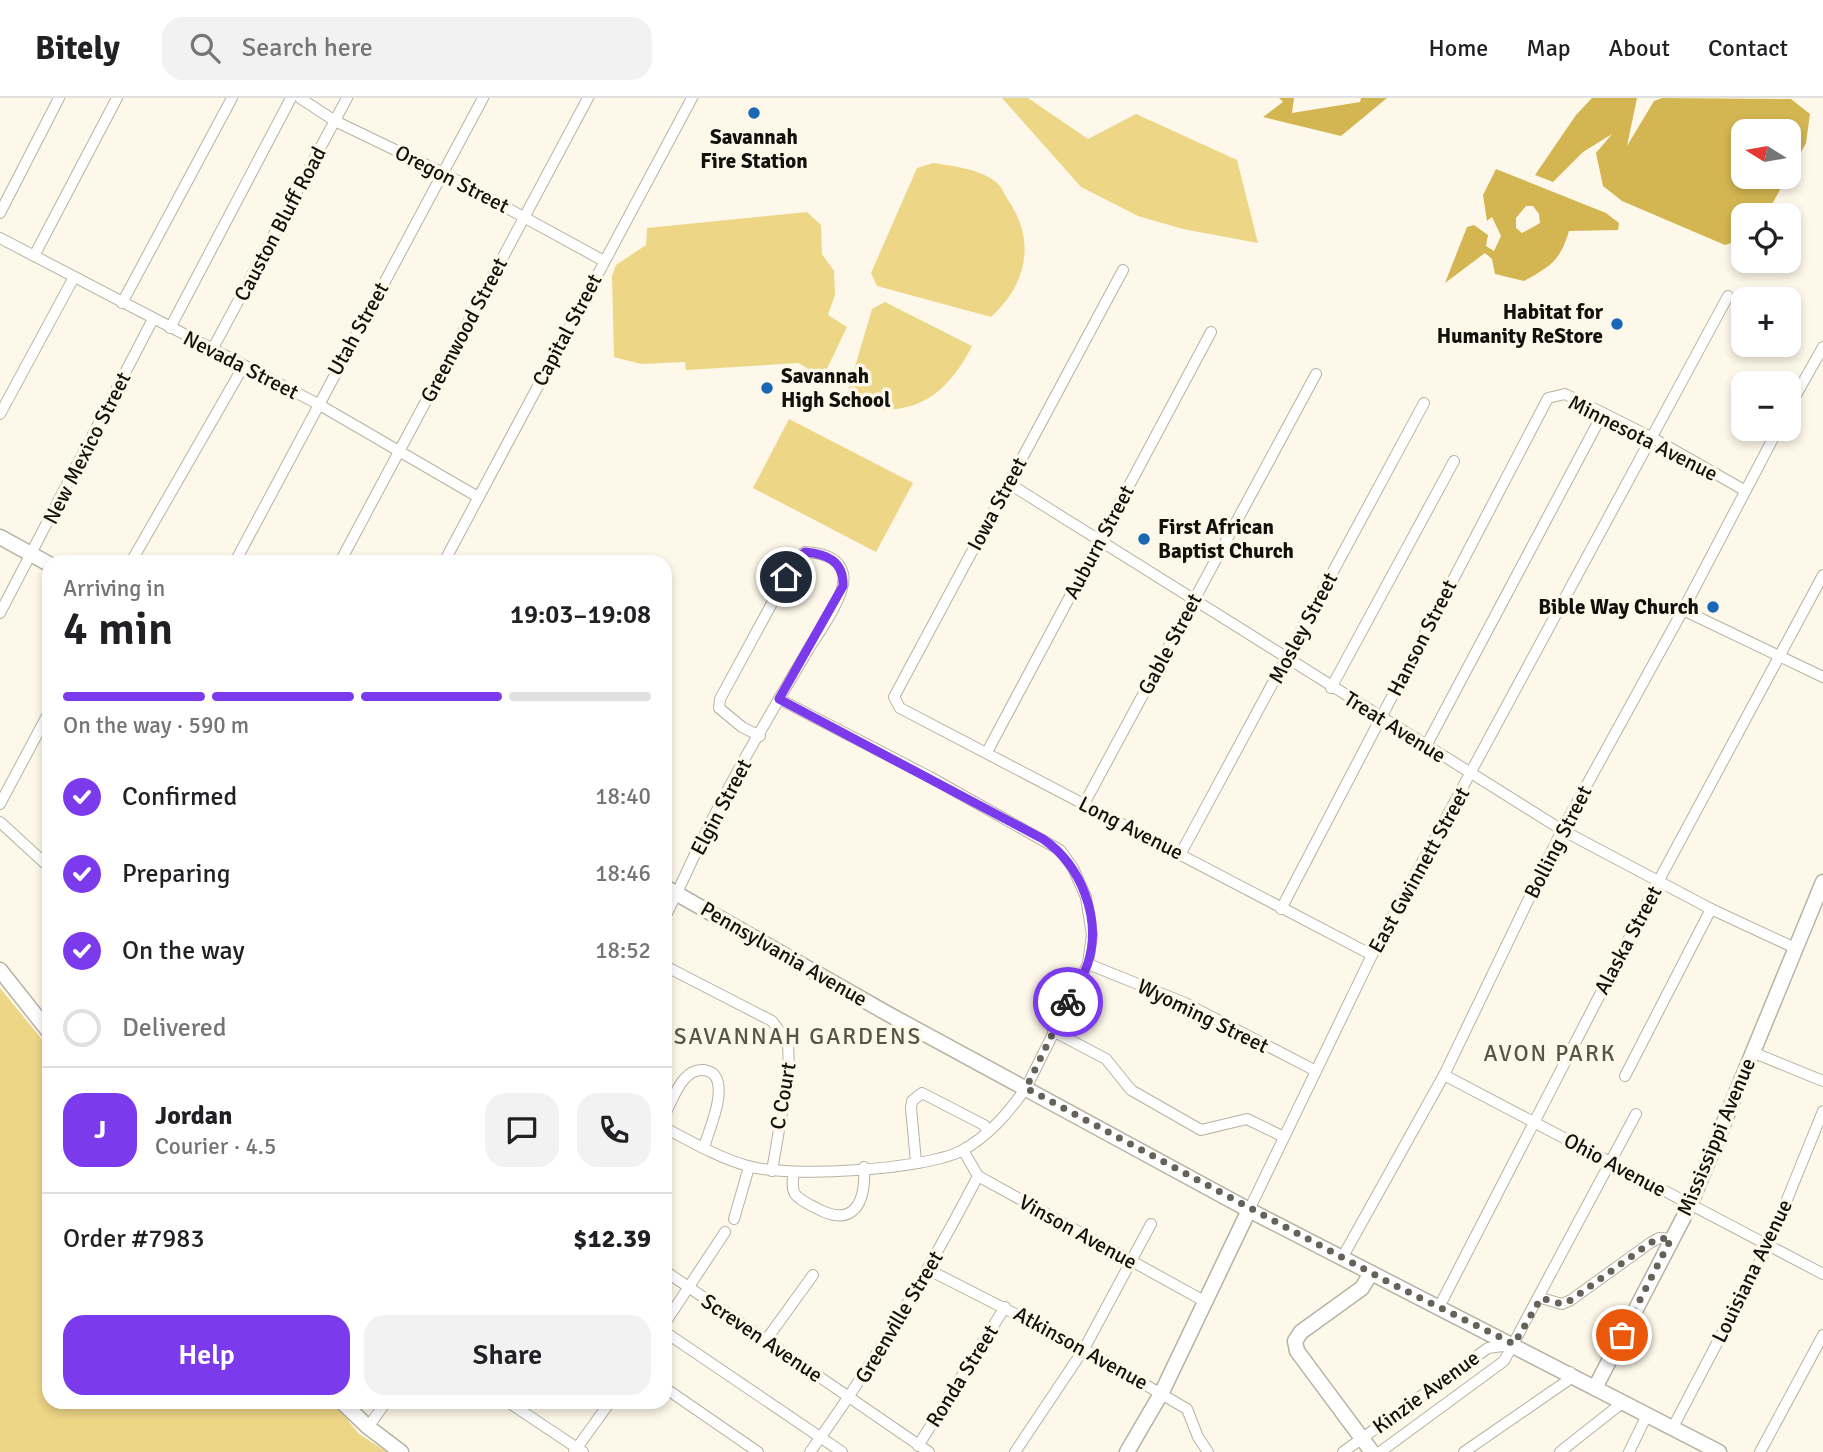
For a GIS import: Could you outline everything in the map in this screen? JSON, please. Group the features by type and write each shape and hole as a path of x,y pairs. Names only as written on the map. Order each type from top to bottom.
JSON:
{"main road":[{"path":"0,537 42,560"},
{"name":"Mississippi Avenue","path":"1595,1386 1690,1205 1823,884"},
{"name":"Pennsylvania Avenue","path":"672,891 783,956 1249,1210 1570,1372 1622,1403 1673,1427 1694,1446 1719,1452"},
{"path":"0,970 42,1023"},
{"name":"East Gwinnett Street","path":"1127,1452 1162,1392 1249,1210"},
{"path":"1371,1273 1362,1288 1301,1332 1295,1341 1297,1351 1373,1452"},
{"path":"349,1409 401,1452"}],"street":[{"path":"0,213 59,98"},
{"path":"34,256 117,98"},
{"path":"122,303 232,98"},
{"path":"170,328 291,98"},
{"name":"Oregon Street","path":"300,98 335,121 443,173 604,261"},
{"name":"Causton Bluff Road","path":"212,350 347,98"},
{"name":"Utah Street","path":"239,555 484,98"},
{"name":"Greenwood Street","path":"344,555 588,98"},
{"name":"Capital Street","path":"448,555 692,98"},
{"name":"Nevada Street","path":"0,238 73,279 318,404 478,497"},
{"name":"Iowa Street","path":"894,697 1123,270"},
{"path":"0,414 73,279"},
{"name":"East Gwinnett Street","path":"1249,1210 1372,955 1472,775 1728,296"},
{"name":"New Mexico Street","path":"0,613 33,555 153,319"},
{"name":"Auburn Street","path":"987,752 1211,332"},
{"path":"1801,387 1823,347"},
{"path":"135,555 243,367"},
{"name":"Gable Street","path":"1084,804 1315,374"},
{"name":"Minnesota Avenue","path":"1486,516 1548,398 1564,394 1651,437 1744,490"},
{"name":"Mosley Street","path":"1181,853 1424,403"},
{"path":"1426,746 1603,413"},
{"name":"Bolling Street","path":"1342,1258 1444,1075 1562,830 1683,611 1771,441"},
{"path":"1331,688 1454,461"},
{"name":"Treat Avenue","path":"1008,483 1286,660 1562,830 1711,909 1795,948"},
{"name":"Hanson Street","path":"1281,909 1486,516"},
{"name":"Elgin Street","path":"672,888 706,832 760,736 779,699 843,586 843,574 836,561 820,553 805,552 796,559 720,699 719,708 726,716 760,736"},
{"name":"Alaska Street","path":"1439,1307 1659,880 1782,657 1823,575"},
{"path":"1683,611 1823,677"},
{"name":"Long Avenue","path":"894,697 900,708 1372,955"},
{"path":"672,1132 749,1167 772,1171 864,1167 944,1158 962,1150 995,1127 1026,1088 1088,964 1092,935 1086,897 1073,868 1060,850 930,777 779,699"},
{"path":"0,804 42,725"},
{"path":"0,822 42,861"},
{"path":"1625,1076 1711,909"},
{"name":"Wyoming Street","path":"1088,964 1185,1003 1316,1071"},
{"name":"C Court","path":"672,970 772,1021 788,1043 789,1071 772,1171"},
{"path":"1053,1031 1106,1059 1122,1081 1141,1097 1201,1130 1247,1119 1284,1137"},
{"path":"1752,1052 1823,1081"},
{"path":"672,1101 685,1077 699,1070 713,1073 718,1079 718,1097 705,1148"},
{"name":"Ohio Avenue","path":"1444,1075 1823,1274"},
{"path":"916,1162 911,1108 912,1101 922,1093 984,1125 988,1131"},
{"name":"Louisiana Avenue","path":"1673,1427 1769,1244 1823,1111"},
{"name":"Kinzie Avenue","path":"1380,1452 1504,1361 1541,1298 1636,1114"},
{"name":"Vinson Avenue","path":"962,1150 978,1176 1205,1301"},
{"path":"734,1219 749,1167"},
{"path":"793,1172 793,1185 799,1199 834,1217 843,1217 856,1208 864,1191 864,1167"},
{"name":"Greenville Street","path":"810,1452 850,1396 929,1270 978,1176"},
{"path":"1015,1452 1084,1349 1151,1224"},
{"path":"672,1313 725,1232"},
{"path":"1541,1298 1562,1304 1571,1300 1650,1243 1659,1238 1671,1239"},
{"name":"Atkinson Avenue","path":"929,1270 1005,1307 1162,1392 1187,1409 1198,1437 1208,1452"},
{"path":"766,1340 813,1275"},
{"name":"Screven Avenue","path":"672,1276 929,1452"},
{"name":"Ronda Street","path":"918,1446 1005,1307"},
{"path":"1760,1452 1823,1335"},
{"path":"672,1337 842,1452"},
{"name":"Kinzie Avenue","path":"1343,1452 1488,1348 1514,1344"},
{"path":"1464,1452 1567,1381 1570,1372"},
{"path":"672,1393 758,1452"},
{"path":"1560,1452 1622,1403"},
{"path":"368,1427 381,1409"},
{"path":"518,1409 578,1451 605,1409"},
{"path":"1629,1452 1647,1415"}],"shaded area":[{"path":"1002,98 1028,98 1088,139 1136,114 1237,160 1258,243 1183,229 1138,216 1081,187"},
{"path":"1279,98 1294,98 1292,113 1360,102 1361,98 1387,98 1341,136 1263,117 1283,102"},
{"path":"1592,98 1637,98 1627,146 1654,101 1662,98 1791,99 1810,114 1806,143 1801,152 1801,119 1731,119 1731,189 1780,189 1773,203 1731,203 1731,243 1725,245 1622,201 1603,186 1596,153 1612,134 1583,152 1553,182 1535,175 1576,115"},
{"path":"933,163 966,169 990,178 1000,186 1017,216 1023,232 1024,262 1013,291 991,317 877,286 871,273 917,168"},
{"path":"1496,169 1606,213 1619,223 1618,230 1569,231 1553,262 1524,281 1495,274 1492,259 1485,253 1445,283 1467,227 1474,225 1488,235 1486,246 1494,251 1501,236 1492,217 1487,221 1483,195","holes":["1526,206 1533,206 1539,214 1540,223 1522,233 1516,228 1516,218"]},
{"path":"807,212 821,225 822,254 834,271 835,295 828,315 847,327 823,377 798,363 686,370 685,362 641,364 614,357 612,276 616,265 646,245 647,228"},
{"path":"885,302 972,346 961,366 948,381 935,394 920,402 904,408 886,410 844,404 872,309"},
{"path":"789,419 913,483 876,552 753,488"},
{"path":"0,988 42,1039 42,1409 339,1409 359,1434 387,1452 0,1452"}],"way so far":[{"path":"1068,1002 1026,1088 1249,1210 1514,1344 1541,1298 1562,1304 1571,1300 1650,1243 1659,1238 1671,1239 1622,1335"}],"place":[{"name":"Savannah Fire Station","path":"754,113"},
{"name":"Habitat for Humanity ReStore","path":"1617,324"},
{"name":"Savannah High School","path":"767,388"},
{"name":"First African Baptist Church","path":"1144,539"},
{"name":"Bible Way Church","path":"1713,607"}],"district":[{"name":"SAVANNAH GARDENS","path":"798,1036"},
{"name":"AVON PARK","path":"1550,1053"}],"route":[{"path":"786,577 796,559 805,552 820,553 836,561 843,574 843,586 816,639 779,699 1043,839 1060,850 1073,868 1086,897 1092,935 1088,964 1068,1002"}]}
